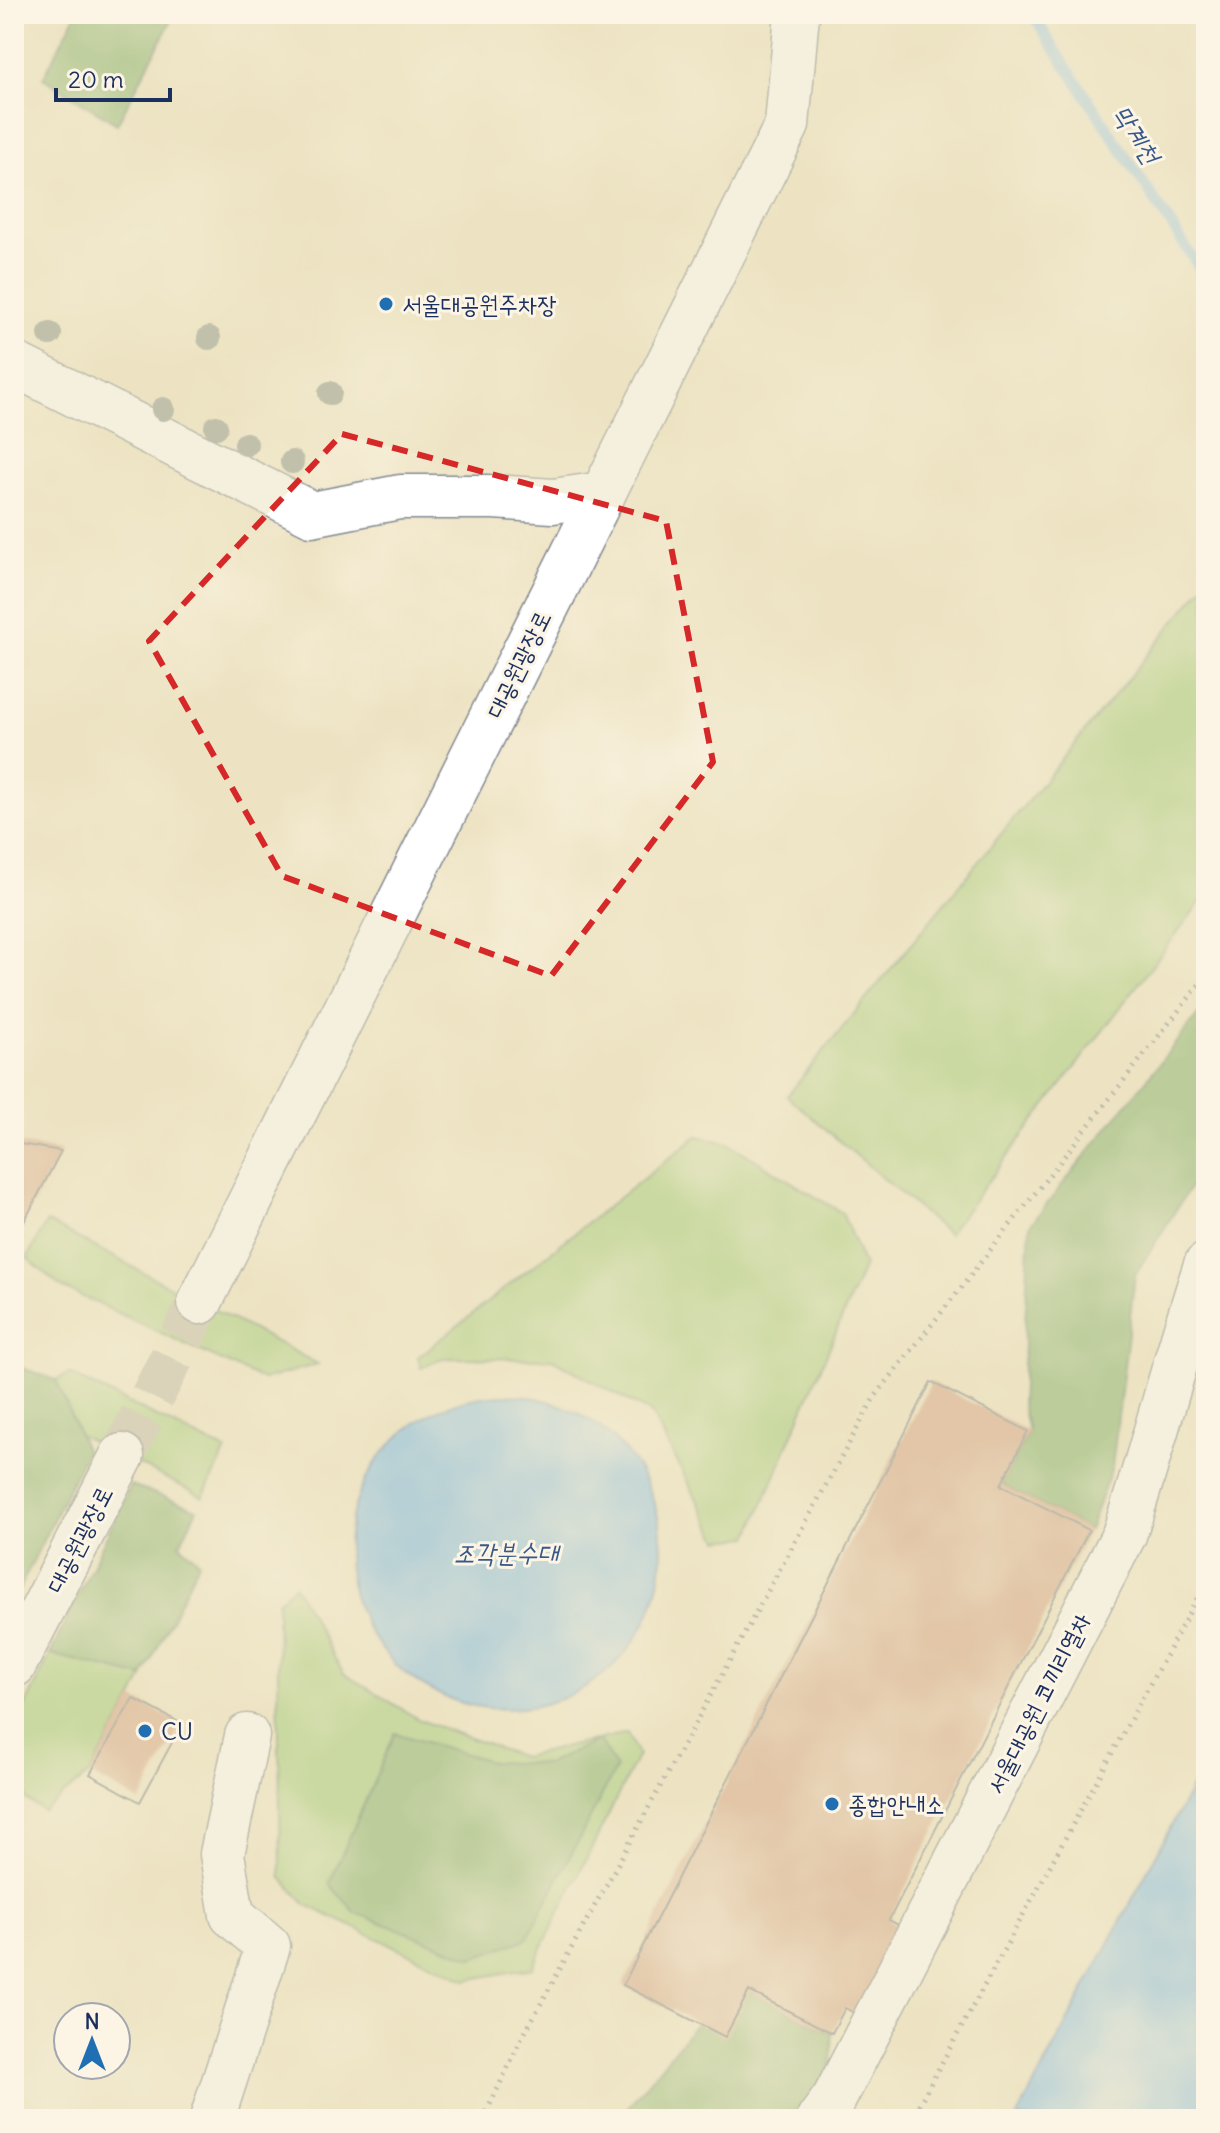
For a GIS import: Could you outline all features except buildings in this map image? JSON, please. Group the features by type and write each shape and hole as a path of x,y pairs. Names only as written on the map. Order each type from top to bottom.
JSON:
{"street":[{"name":"대공원광장로","path":"200,1302 787,125 797,14"},
{"path":"14,364 312,514 400,497 494,497 553,501 603,494"},
{"name":"서울대공원 코끼리열차","path":"819,2119 834,2099 1124,1535 1206,1265"},
{"name":"대공원광장로","path":"14,1665 122,1456"},
{"path":"212,2119 268,1946 232,1915 222,1854 247,1736"}],"path":[{"path":"483,2119 522,2038 874,1398 1206,976"},
{"path":"911,2119 1206,1582"}],"highlighted area":[{"path":"342,434 666,521 713,762 551,976 282,876 149,641"}],"green space":[{"path":"76,14 175,14 117,124 43,78"},
{"path":"1206,583 1206,895 948,1234 787,1096"},
{"path":"1206,1005 1206,1162 1135,1275 1112,1467 1089,1530 1001,1485 1028,1431 1021,1403 1030,1225"},
{"path":"697,1136 728,1143 842,1213 864,1266 749,1537 719,1540 651,1413 552,1359 443,1358 421,1368 418,1357"},
{"path":"47,1222 318,1364 263,1380 61,1287 27,1258"},
{"path":"14,1365 56,1380 86,1452 14,1600"},
{"path":"69,1374 226,1451 203,1497 79,1435 56,1380"},
{"path":"131,1485 197,1509 180,1544 199,1562 133,1698 90,1774 43,1811 27,1800 15,1767 15,1728"},
{"path":"131,1485 197,1509 180,1544 199,1562 143,1677 50,1654"},
{"path":"294,1585 343,1673 420,1720 522,1757 627,1733 638,1755 532,1968 466,1980 306,1905 281,1877 277,1602"},
{"path":"395,1733 493,1762 547,1764 599,1740 616,1768 527,1939 473,1958 356,1913 329,1884"},
{"path":"749,1991 832,2033 831,2059 825,2080 797,2119 618,2119 697,2022"}],"water":[{"name":"조각분수대","path":"505,1395 536,1398 565,1407 592,1421 616,1441 636,1465 650,1492 659,1521 662,1552 659,1583 650,1612 636,1639 616,1663 592,1683 565,1697 536,1706 505,1709 474,1706 445,1697 418,1683 394,1663 374,1639 360,1612 351,1583 348,1552 351,1521 360,1492 374,1465 394,1441 418,1421 445,1407 474,1398"},
{"path":"1206,1760 1206,2119 1016,2119"}],"waterway":[{"name":"막계천","path":"1032,14 1206,278"}],"tunnel":[{"path":"122,1456 200,1302"}],"place":[{"name":"서울대공원주차장","path":"386,304"},
{"name":"CU","path":"145,1731"},
{"name":"종합안내소","path":"832,1804"}]}
